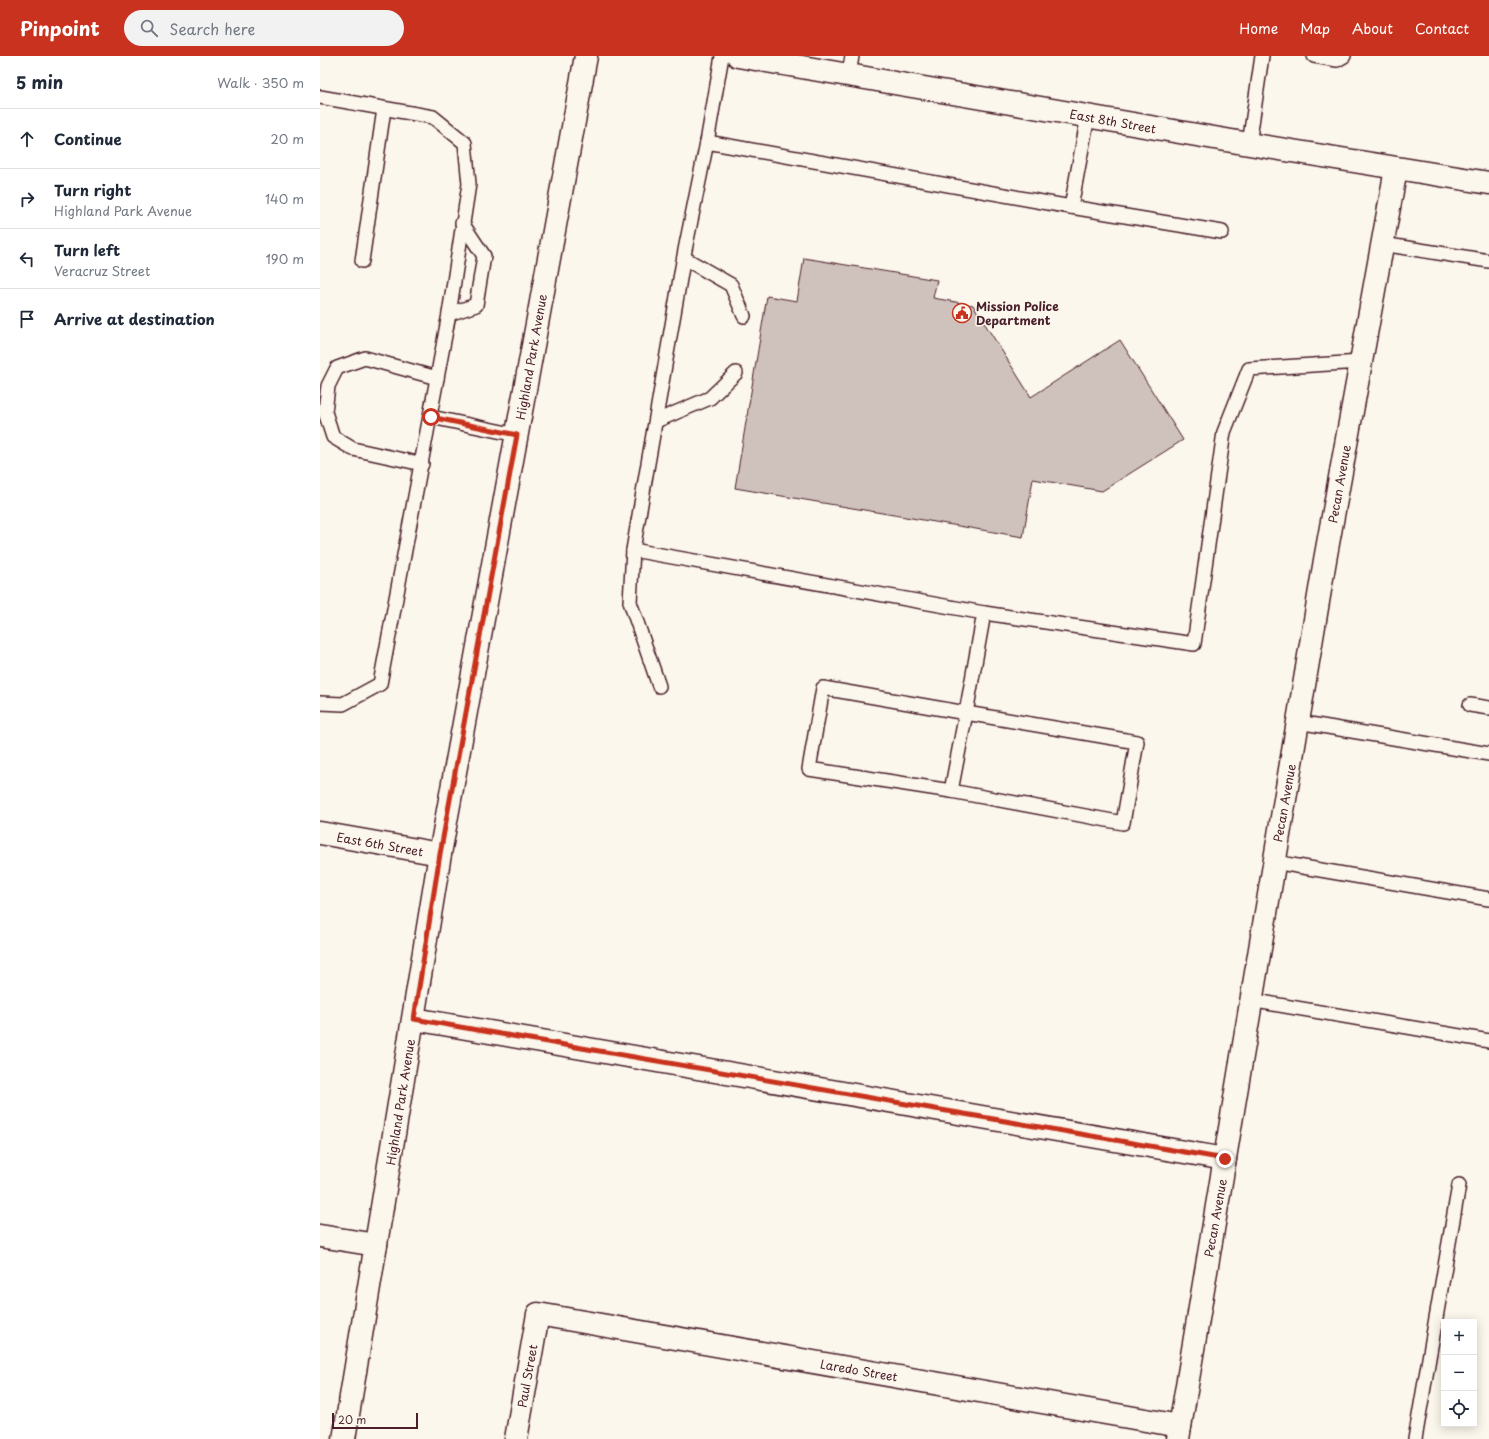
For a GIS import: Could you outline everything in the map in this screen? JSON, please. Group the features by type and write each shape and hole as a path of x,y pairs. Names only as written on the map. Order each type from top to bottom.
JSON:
{"street":[{"name":"Highland Park Avenue","path":"344,1439 440,854 586,56"},
{"name":"East 8th Street","path":"738,56 850,66 1088,116 1396,169 1489,183"},
{"name":"Pecan Avenue","path":"1179,1432 1250,1000 1325,560 1396,169"},
{"name":"East 6th Street","path":"320,834 440,854"},
{"path":"414,1019 1225,1159"},
{"path":"320,1236 376,1245"},
{"name":"Laredo Street","path":"538,1314 1179,1432"},
{"name":"Paul Street","path":"516,1439 538,1314"}],"lane":[{"path":"659,686 630,602 633,550 684,258 722,56"},
{"path":"1249,144 1262,56"},
{"path":"1314,56 1337,60 1344,56"},
{"path":"320,97 433,117 465,143 469,184 431,417 380,684 343,704 320,703"},
{"path":"362,261 384,109"},
{"path":"1071,207 1088,116"},
{"path":"707,142 1071,207 1222,232"},
{"path":"449,314 476,305 484,256 462,223"},
{"path":"1382,244 1489,261"},
{"path":"684,258 731,285 744,316"},
{"path":"422,464 353,449 333,437 325,412 328,386 337,368 365,358 437,378"},
{"path":"633,550 984,613 1194,644 1224,432 1249,369 1361,362"},
{"path":"656,421 710,398 736,373"},
{"path":"431,417 517,435"},
{"path":"951,791 984,613"},
{"path":"823,688 966,713 1137,742 1123,823 951,791 809,769 823,688"},
{"path":"1470,704 1489,708"},
{"path":"1298,722 1489,754"},
{"path":"1274,862 1489,899"},
{"path":"1250,1000 1489,1041"},
{"path":"1415,1439 1459,1185"}],"building":[{"path":"804,258 937,280 933,298 973,305 1031,397 1120,340 1183,440 1102,491 1033,479 1023,537 735,488 767,296 797,301"}],"place":[{"name":"Mission Police Department","path":"962,313"}],"route":[{"path":"431,417 517,435 440,854 414,1019 1225,1159"}]}
